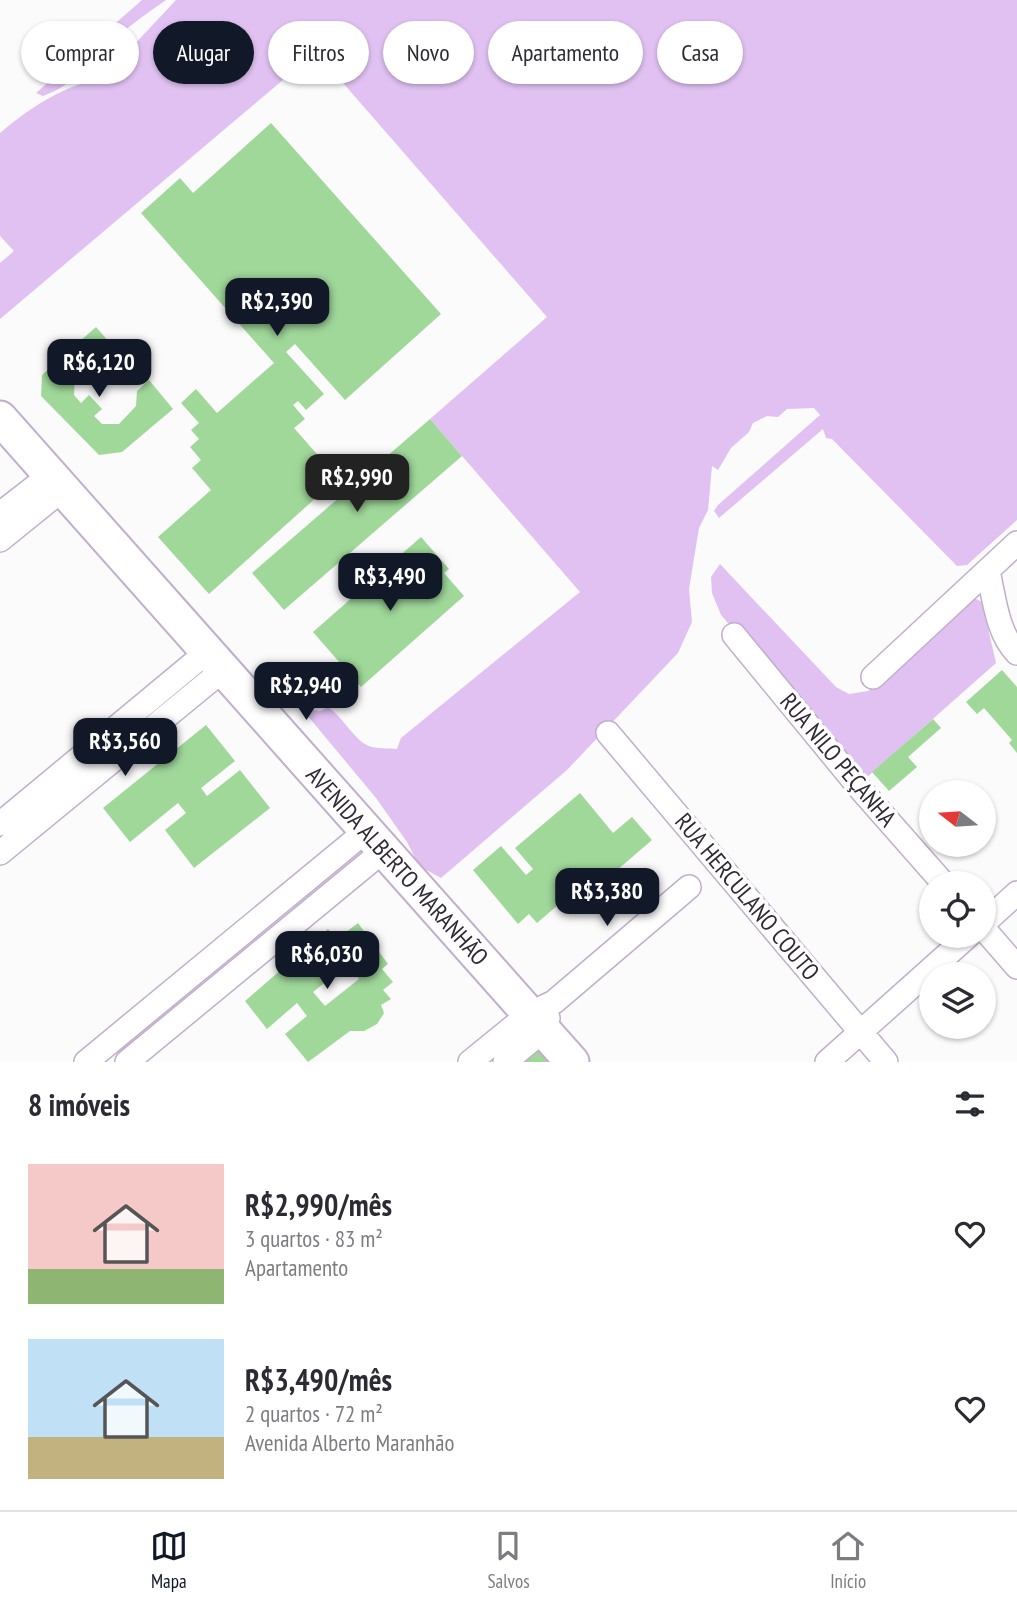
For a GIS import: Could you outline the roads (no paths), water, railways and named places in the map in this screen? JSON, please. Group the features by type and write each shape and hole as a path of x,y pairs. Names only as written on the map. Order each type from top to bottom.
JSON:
{"street":[{"name":"AVENIDA ALBERTO MARANHÃO","path":"0,418 375,841 542,1015 572,1062"},
{"path":"0,514 56,482"},
{"path":"0,540 56,482"},
{"path":"873,677 1017,543"},
{"path":"988,571 999,617 1010,646 1017,653"},
{"name":"RUA NILO PEÇANHA","path":"734,635 863,792 933,871"},
{"path":"0,824 215,661"},
{"path":"0,853 215,661"},
{"name":"RUA HERCULANO COUTO","path":"608,733 886,1062"},
{"path":"86,1062 375,841"},
{"path":"127,1062 375,841"},
{"path":"470,1062 542,1015 689,887"},
{"path":"996,912 1017,893"},
{"path":"996,943 1017,967"},
{"path":"827,1062 954,948"},
{"path":"505,1062 542,1015"}]}
